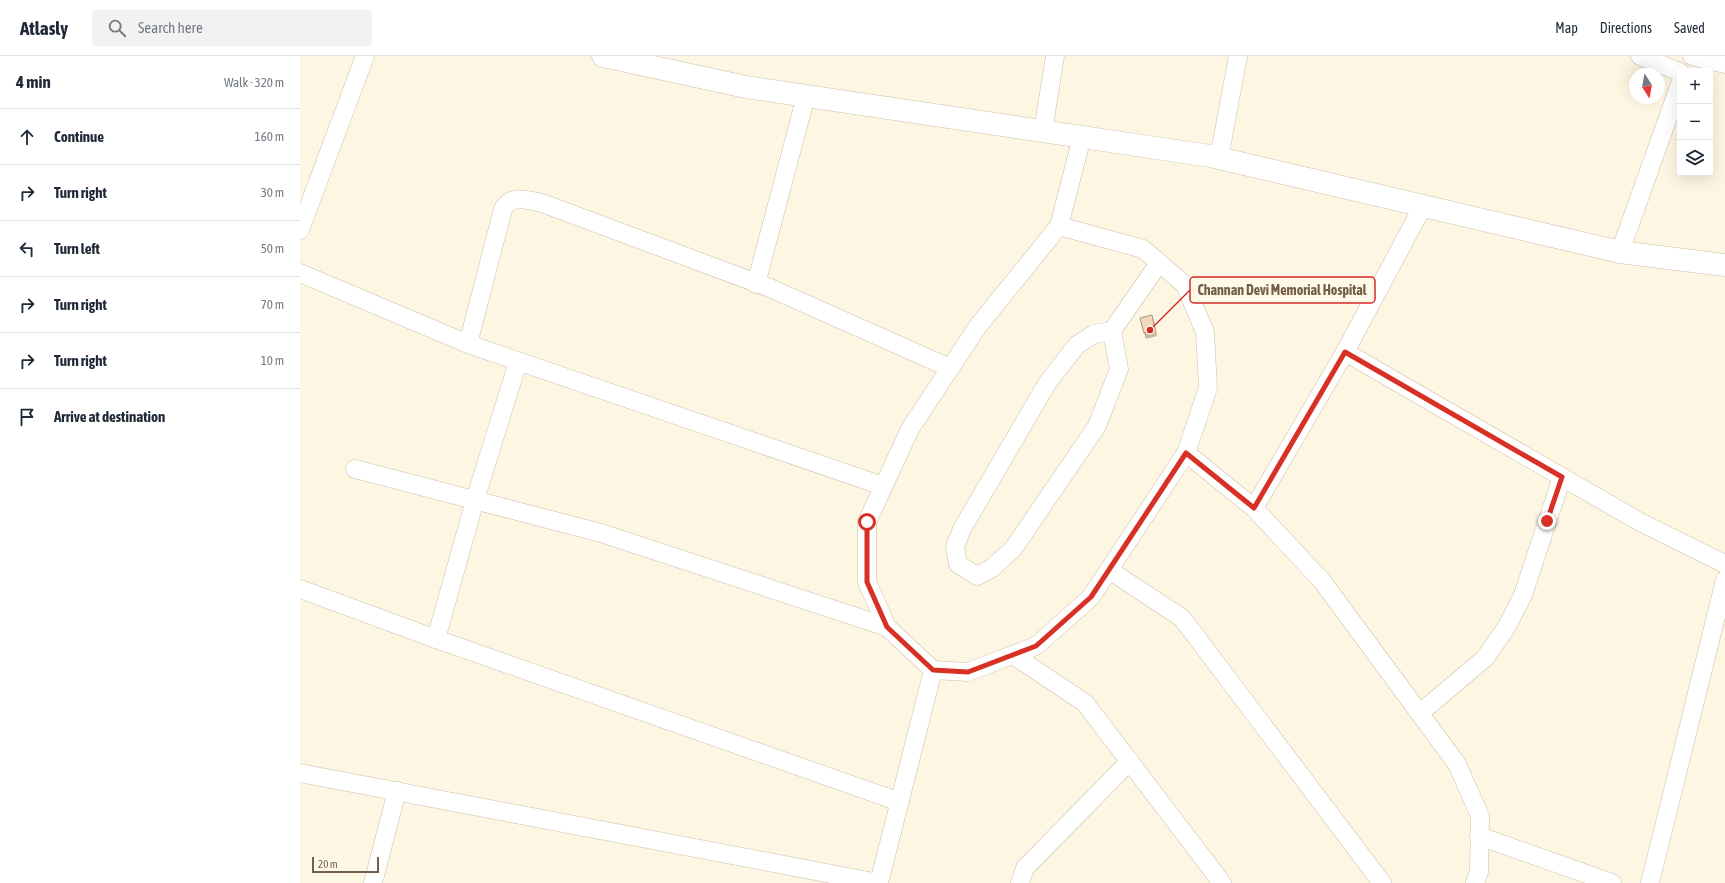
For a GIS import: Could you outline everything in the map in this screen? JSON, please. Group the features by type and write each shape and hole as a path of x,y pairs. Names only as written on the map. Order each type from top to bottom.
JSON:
{"street":[{"path":"300,230 365,56"},
{"path":"603,56 746,87 1219,158 1620,252 1725,264"},
{"path":"1043,131 1055,56"},
{"path":"1219,158 1238,56"},
{"path":"1640,56 1677,71"},
{"path":"1686,68 1691,56 1725,64"},
{"path":"1620,252 1677,92"},
{"path":"756,284 806,96"},
{"path":"1059,226 1142,249 1185,285 1205,332 1208,388 1186,453 1091,597 1036,646 968,672 933,670 887,627 867,582 867,522 910,429 978,326 1059,226 1082,137"},
{"path":"468,344 503,209 507,202 514,199 524,199 542,203 756,284 950,368"},
{"path":"1254,508 1345,352 1423,206"},
{"path":"1112,331 1094,334 1077,345 1048,382 962,529 955,547 958,564 976,576 992,568 1013,549 1097,426 1119,369 1112,331 1159,263"},
{"path":"300,273 468,344 883,486"},
{"path":"1345,352 1640,522 1725,564"},
{"path":"436,639 475,500 518,362"},
{"path":"1186,453 1254,508 1322,581 1457,764 1480,816 1479,872 1474,883"},
{"path":"355,469 601,534 887,627"},
{"path":"1420,713 1485,658 1506,628 1523,595 1562,477"},
{"path":"1109,570 1182,618 1382,883"},
{"path":"1650,883 1725,580"},
{"path":"300,589 436,639 900,802"},
{"path":"1013,655 1085,703 1222,883"},
{"path":"300,773 879,883 933,670"},
{"path":"1020,883 1025,868 1130,761"},
{"path":"373,883 397,791"},
{"path":"1479,836 1612,883"}],"building":[{"path":"1152,315 1155,330 1144,333 1140,318"}],"place":[{"name":"Channan Devi Memorial Hospital","path":"1150,330"}],"route":[{"path":"867,522 867,582 887,627 933,670 968,672 1036,646 1091,597 1186,453 1254,508 1345,352 1562,477 1547,521"}]}
